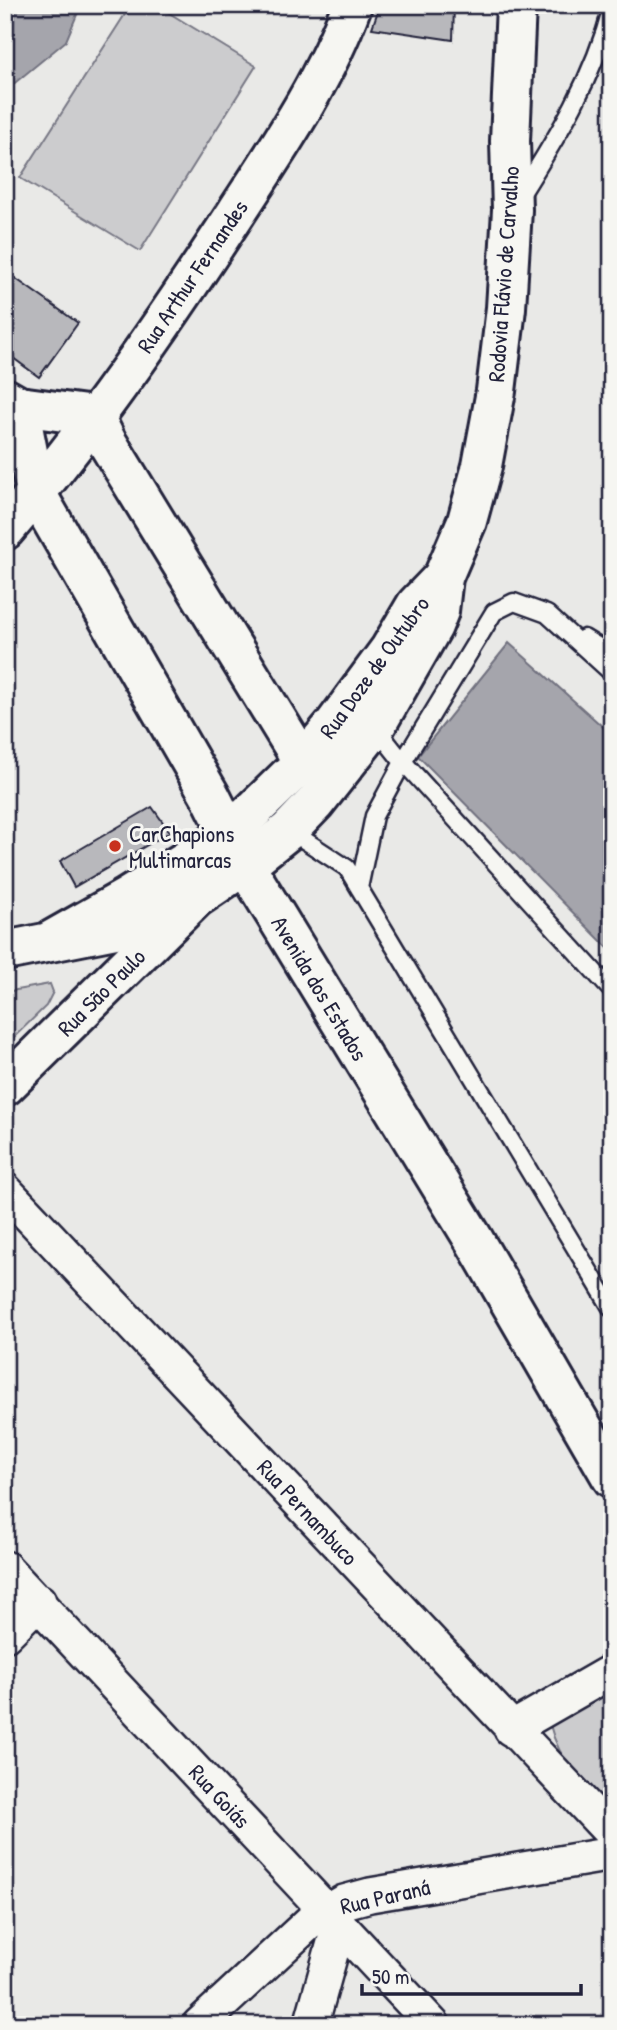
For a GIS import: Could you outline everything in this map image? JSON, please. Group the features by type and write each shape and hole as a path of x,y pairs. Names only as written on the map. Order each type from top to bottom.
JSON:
{"main road":[{"name":"Rua Arthur Fernandes","path":"5,530 36,494 189,286 318,82 343,31 352,5"},
{"name":"Rodovia Flávio de Carvalho","path":"443,578 467,522 485,454 496,391 506,307 512,210 510,141 516,5"},
{"path":"12,402 94,416 107,442 303,762"},
{"name":"Avenida dos Estados","path":"12,402 36,494 237,849 474,1240 612,1478"},
{"name":"Rua Doze de Outubro","path":"50,941 126,898 237,849 289,830 315,803 375,727 433,626 439,611 443,578"},
{"name":"Rua Doze de Outubro","path":"5,951 135,925 196,898 334,725 390,649 416,604 443,578"},
{"name":"Rua São Paulo","path":"5,1086 196,898"}],"street":[{"name":"Rua Pernambuco","path":"5,1190 612,1833"},
{"name":"Rua Goiás","path":"5,1568 433,2025"},
{"path":"5,1635 38,1601"},
{"path":"511,1729 612,1671"},
{"name":"Rua Paraná","path":"199,2025 289,1940 333,1918 344,1902 370,1895 612,1854"},
{"path":"311,2025 333,1918"}],"lane":[{"path":"512,210 570,116 602,45 612,8"},
{"path":"359,888 373,816 494,612 514,602 547,614 612,655"},
{"path":"547,614 612,673"},
{"path":"375,727 403,762 612,991"},
{"path":"289,830 347,868 612,1309"}],"shaded area":[{"path":"14,5 81,5 66,41 5,91 5,18"},
{"path":"131,5 156,5 256,66 140,251 20,178"},
{"path":"509,643 612,735 612,952 418,756"},
{"path":"50,984 53,992 46,1006 5,1046 5,992"},
{"path":"612,1682 612,1815 583,1785 566,1762 550,1725"}],"building":[{"path":"380,5 454,5 453,40 372,28"},
{"path":"5,271 78,323 39,377 5,352"},
{"name":"CarChapions Multimarcas","path":"152,807 170,832 74,887 60,861"}],"place":[{"name":"CarChapions Multimarcas","path":"115,846"}]}
